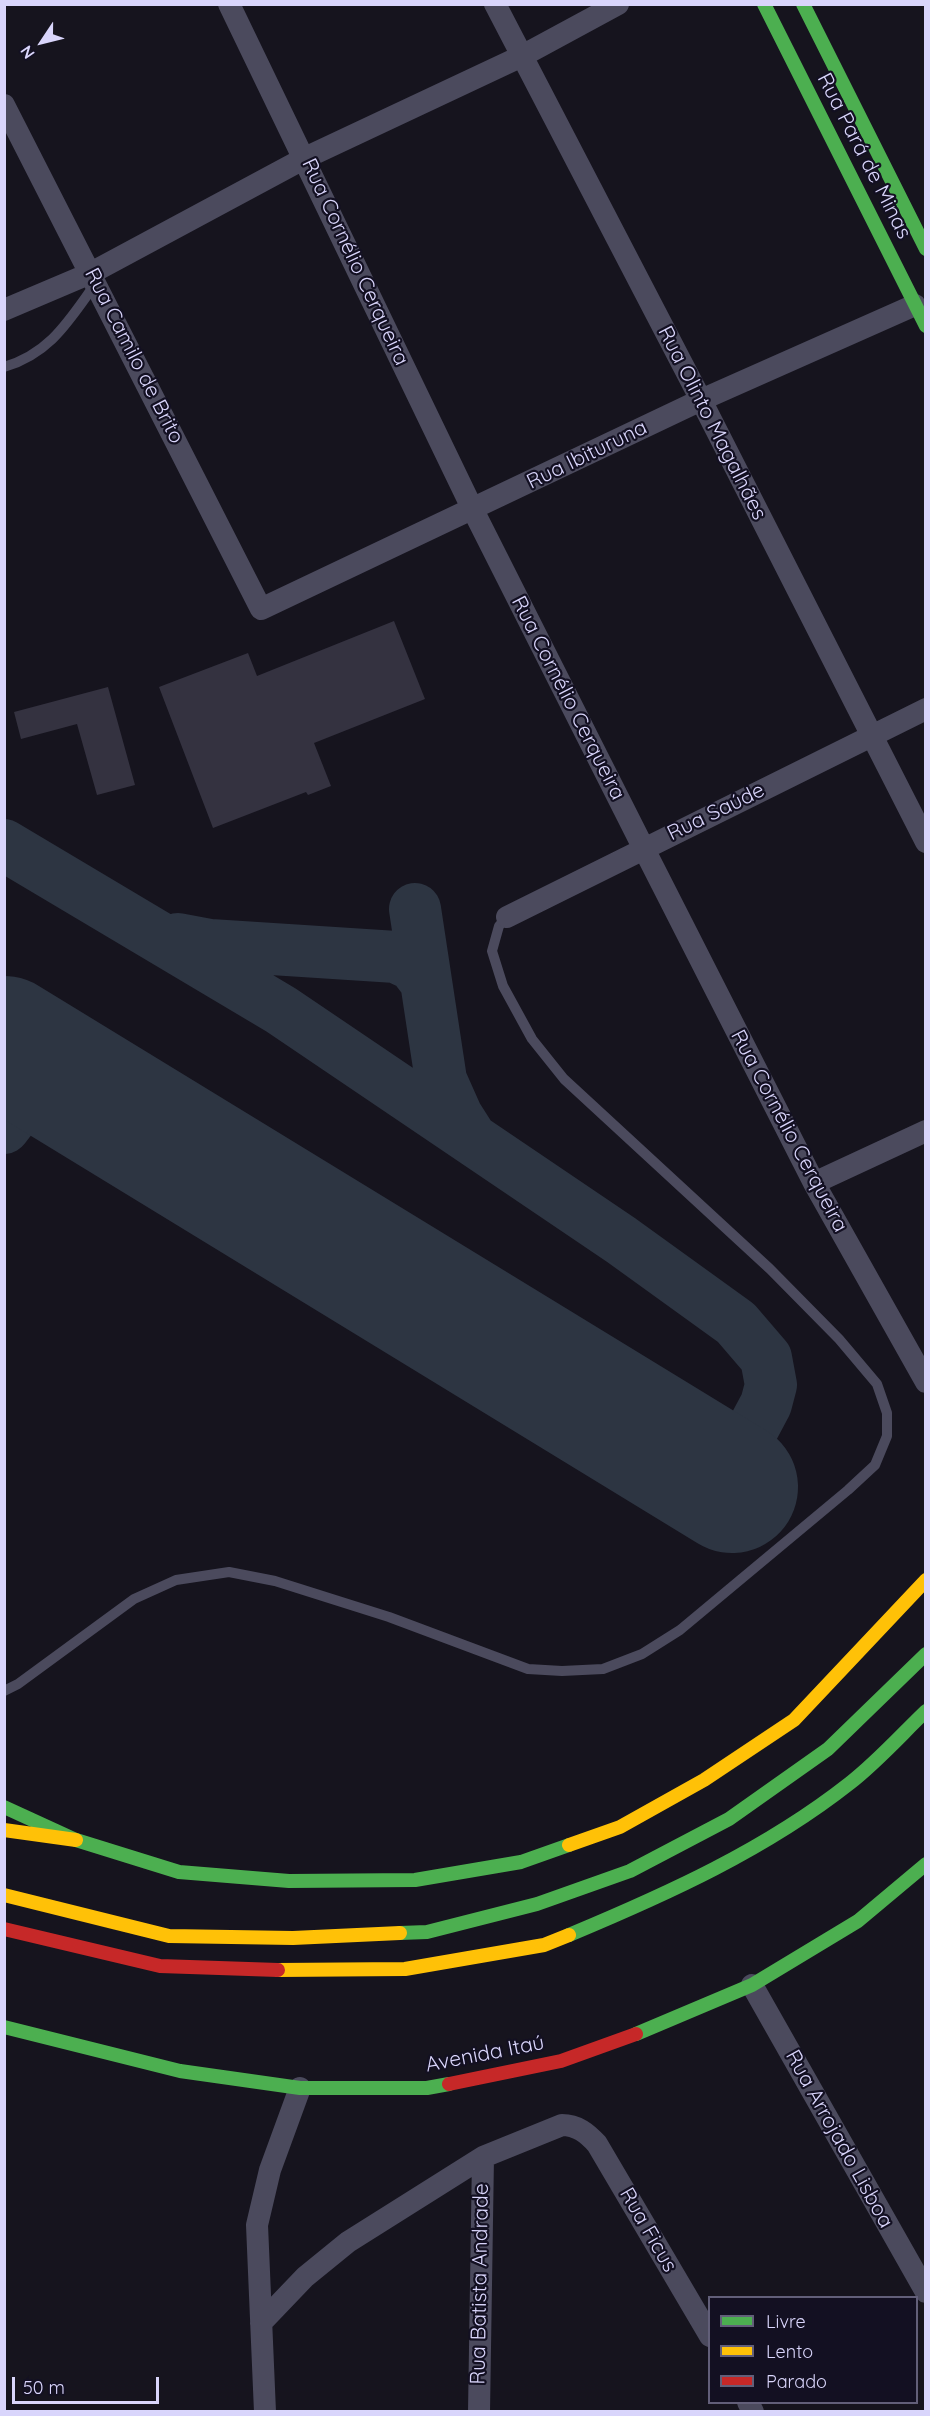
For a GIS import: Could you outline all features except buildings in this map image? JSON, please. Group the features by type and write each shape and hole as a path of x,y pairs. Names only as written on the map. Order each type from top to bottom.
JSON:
{"main road":[{"name":"Rua Pará de Minas","path":"765,4 926,326"},
{"name":"Rua Pará de Minas","path":"803,4 926,249"},
{"path":"4,1807 76,1840 179,1872 289,1881 415,1880 521,1862 620,1827 704,1780 794,1720 926,1580"},
{"path":"4,1895 169,1936 293,1938 427,1932 537,1904 630,1871 729,1819 828,1749 926,1654"},
{"path":"4,1929 160,1966 270,1970 405,1969 544,1945 648,1902 748,1852 850,1783 926,1711"},
{"path":"4,1830 76,1840"},
{"name":"Avenida Itaú","path":"4,2027 180,2071 300,2088 427,2088 561,2061 652,2028 752,1985 858,1921 926,1864"}],"street":[{"name":"Rua Cornélio Cerqueira","path":"229,4 473,510 643,847 814,1183 926,1382"},
{"name":"Rua Olinto Magalhães","path":"495,4 701,400 926,842"},
{"path":"4,310 94,278 305,158 522,56 618,4"},
{"name":"Rua Camilo de Brito","path":"4,105 261,609"},
{"name":"Rua Ibituruna","path":"261,609 701,400 915,305"},
{"name":"Rua Saúde","path":"507,917 643,847 926,709"},
{"path":"814,1183 926,1131"},
{"name":"Rua Arrojado Lisboa","path":"752,1985 926,2292"},
{"path":"265,2412 257,2225 270,2170 300,2088"},
{"name":"Rua Ficus","path":"483,2157 562,2125 580,2129 597,2144 708,2333"},
{"path":"261,2323 305,2277 348,2242 483,2157"},
{"name":"Rua Batista Andrade","path":"479,2412 483,2157"}],"lane":[{"path":"4,367 26,361 57,336 94,278"},
{"path":"4,1691 18,1684 134,1599 176,1580 229,1572 275,1581 389,1617 528,1669 562,1671 603,1669 642,1654 680,1629 875,1465 887,1436 888,1413 877,1384 839,1339 770,1269 564,1079 532,1039 507,996 496,970 492,951 499,926 507,917"}],"taxiway":[{"path":"4,845 281,1010 621,1240 736,1323 766,1358 771,1385 766,1404 741,1451 729,1467 717,1477"},
{"path":"415,909 441,1080 457,1116 471,1138"},
{"path":"178,939 210,945 396,957 413,965 426,982"},
{"path":"4,1128 34,1089 34,1060"}],"runway":[{"path":"4,1042 732,1487"}],"traffic: fast":[{"path":"764,4 926,326"},
{"path":"803,4 926,249"},
{"path":"400,1933 427,1932 537,1904 630,1871 729,1819 828,1749 926,1654"},
{"path":"569,1935 679,1887 750,1850 784,1829 860,1775 926,1711"},
{"path":"4,1807 76,1840 179,1872 289,1881 415,1880 521,1862 569,1845"},
{"path":"636,2034 752,1985 858,1921 926,1864"},
{"path":"4,2027 180,2071 300,2088 427,2088 449,2084"}],"traffic: slow":[{"path":"569,1845 620,1827 704,1780 794,1720 926,1580"},
{"path":"4,1830 76,1840"},
{"path":"4,1895 169,1936 293,1938 400,1933"},
{"path":"278,1970 405,1969 544,1945 569,1935"}],"traffic: jam":[{"path":"4,1929 160,1966 278,1970"},
{"path":"449,2084 561,2061 636,2034"}]}
